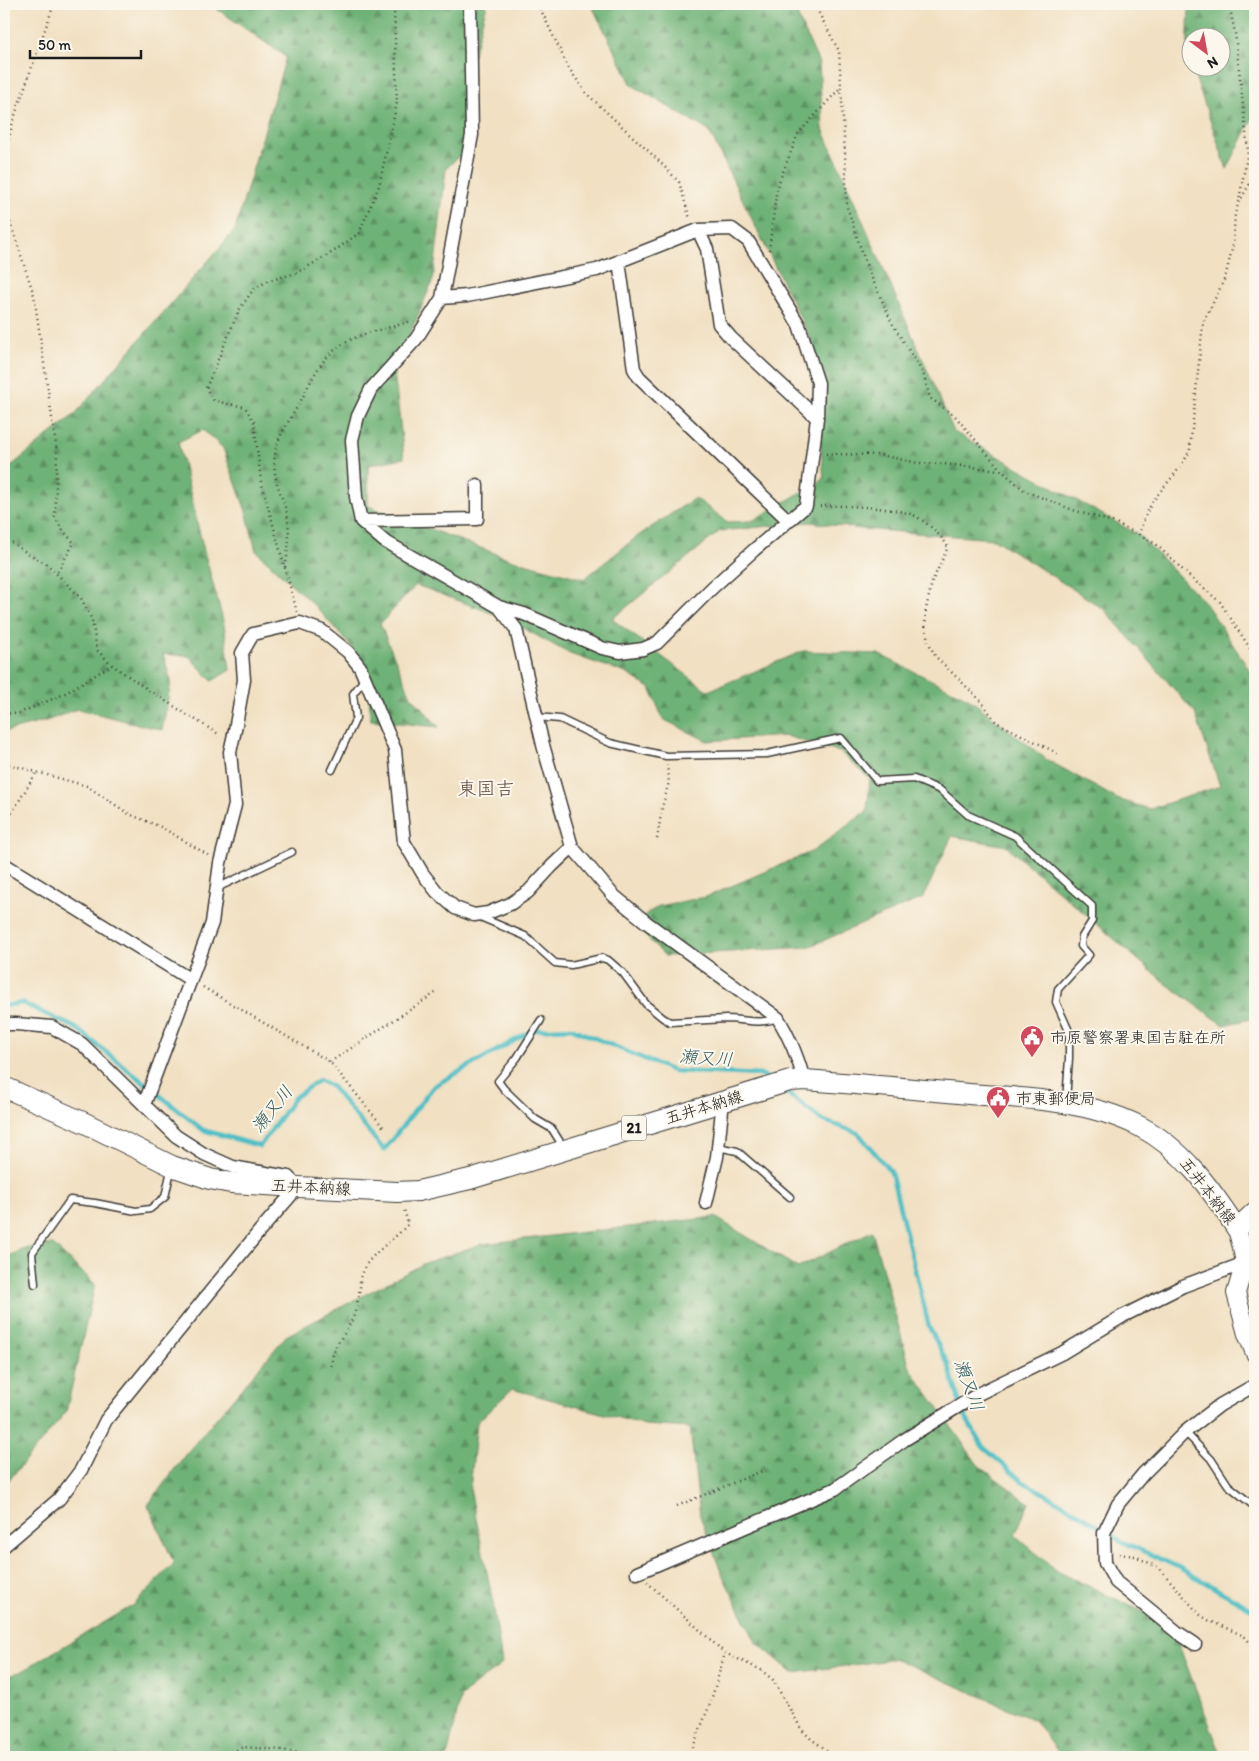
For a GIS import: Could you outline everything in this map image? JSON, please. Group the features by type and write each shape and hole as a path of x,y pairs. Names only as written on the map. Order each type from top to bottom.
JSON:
{"main road":[{"name":"五井本納線","path":"4,1087 172,1166 210,1179 231,1183 397,1192 418,1191 448,1185 790,1081 804,1080 1014,1097 1083,1105 1140,1126 1180,1156 1196,1172 1237,1229 1255,1212"},
{"path":"1237,1229 1242,1247 1250,1260 1236,1293 1242,1319 1255,1353"}],"street":[{"path":"442,298 467,296 597,270 698,230 732,229 748,241 799,325 818,383 817,418 806,506 712,588 657,643 643,649 620,652 602,648 524,614 499,607 384,542 361,521 356,497 352,440 358,416 371,389 416,339 442,298 472,135 470,4"},
{"path":"698,230 707,249 719,324 730,338 817,418"},
{"path":"619,261 634,368 639,377 789,521"},
{"path":"361,521 477,519 477,485"},
{"path":"499,607 516,629 536,716 572,848 613,895 646,922 778,1018 791,1039 804,1080"},
{"path":"144,1105 212,923 220,862 235,804 230,752 244,680 242,653 253,634 300,623 322,631 348,652 360,667 395,750 404,842 423,874 455,908 474,915 488,913 510,904 528,892 572,848"},
{"path":"4,864 191,980"},
{"path":"4,1024 52,1027 82,1044 176,1136 204,1154 233,1166 288,1177 298,1187 258,1233 106,1420 81,1470 59,1499 4,1546"},
{"path":"706,1203 718,1147 723,1101"},
{"path":"637,1573 835,1488 904,1440 980,1393 1062,1353 1122,1316 1183,1286 1250,1260"},
{"path":"1195,1644 1177,1632 1116,1582 1105,1563 1104,1533 1118,1504 1143,1474 1185,1432 1220,1405 1255,1385"}],"lane":[{"path":"332,770 356,718 353,694 364,678"},
{"path":"536,716 560,720 610,743 666,756 767,754 841,738 877,780 914,779 940,790 968,815 1016,836 1092,906 1092,921 1082,937 1081,946 1089,955 1058,989 1056,1002 1069,1031 1066,1104"},
{"path":"216,888 292,852"},
{"path":"474,915 525,936 555,963 571,965 602,958 608,960 623,973 646,1004 670,1022 728,1019 760,1022 778,1018"},
{"path":"541,1020 517,1058 498,1081 535,1119 552,1129 565,1150"},
{"path":"718,1147 737,1151 790,1197"},
{"path":"35,1284 32,1253 70,1200 136,1211 150,1209 165,1197 172,1166"},
{"path":"1185,1432 1211,1458 1228,1484 1255,1507"}],"path":[{"path":"4,159 13,121 54,4"},
{"path":"300,623 261,482 254,422 245,407 214,401 206,388 239,310 253,290 267,281 297,273 359,233 379,186 397,103 394,8 392,4"},
{"path":"538,4 568,68 586,93 679,182 691,223 698,230"},
{"path":"814,4 839,51 847,207 867,267 892,323 923,373 930,398 955,416 1001,470 1025,491 1073,510 1116,523 1156,544 1190,577 1220,602 1255,656"},
{"path":"1139,535 1143,521 1153,502 1185,460 1190,449 1203,323 1225,278 1233,245 1235,213 1239,202 1248,151 1235,33 1229,4"},
{"path":"766,272 778,187 798,134 842,86"},
{"path":"1239,202 1255,175"},
{"path":"4,202 34,295 57,452 55,517 61,528 74,543 56,574"},
{"path":"285,569 290,547 287,514 276,476 274,459 282,430 298,406 319,365 342,344 356,337 412,321"},
{"path":"812,454 880,455 918,463 1001,470"},
{"path":"806,506 837,505 892,510 916,516 935,531 948,547 932,582 926,609 925,624 928,641 934,656 981,701 996,722 1061,755"},
{"path":"4,536 48,566 81,598 92,620 97,650 112,665 232,742"},
{"path":"4,713 17,714 62,695 112,665"},
{"path":"657,838 669,782 666,756"},
{"path":"4,763 87,786 129,814 161,827 220,862"},
{"path":"4,826 36,773"},
{"path":"191,980 330,1062 384,1128"},
{"path":"330,1062 437,992"},
{"path":"331,1366 333,1352 350,1324 360,1289 361,1274 372,1258 402,1232 408,1224 397,1192"},
{"path":"677,1506 762,1471"},
{"path":"1105,1552 1135,1556 1155,1565 1199,1614 1244,1636 1255,1648"},
{"path":"637,1573 725,1653 761,1670 773,1680 802,1730 811,1739 837,1757"},
{"path":"689,1757 710,1704 725,1653"},
{"path":"223,1757 243,1747 283,1750 321,1757 356,1753 362,1757"},
{"path":"1252,1757 1255,1751"}],"green space":[{"path":"210,4 487,4 465,84 462,153 446,169 433,280 394,371 404,458 368,465 368,506 513,560 584,579 638,536 695,498 728,522 752,521 824,479 811,340 709,131 632,85 591,4 792,4 819,63 823,129 954,432 1139,535 1206,604 1255,678 1255,1018 1224,1025 1164,982 1006,846 952,836 923,898 808,947 665,956 633,923 659,906 706,897 813,851 867,811 870,779 840,752 786,736 707,741 663,719 650,688 626,673 570,654 505,618 416,585 380,624 411,696 439,727 371,720 366,664 317,608 256,551 246,511 223,448 203,430 178,442 204,551 224,624 230,670 212,681 189,656 163,654 171,682 162,730 77,709 49,720 4,732 4,472 75,414 235,230 286,57","holes":["810,522 863,529 994,539 1104,609 1195,713 1220,786 1150,809 1117,799 1046,759 968,698 878,654 803,651 708,691 612,619 720,531"]},
{"path":"1189,4 1255,4 1255,114 1227,169 1195,78 1232,78 1232,28 1188,28"},
{"path":"715,1217 798,1268 872,1231 910,1368 978,1465 1029,1503 1015,1535 1055,1570 1171,1625 1222,1757 1062,1757 1034,1720 896,1659 793,1673 756,1642 721,1572 700,1516 690,1428 645,1425 512,1389 477,1422 470,1489 493,1602 502,1664 461,1696 447,1757 4,1757 4,1677 20,1672 134,1605 174,1563 148,1505 185,1455 286,1336 425,1263 482,1244"},
{"path":"52,1244 95,1284 66,1412 4,1486 4,1258 25,1249"}],"waterway":[{"name":"瀬又川","path":"4,1006 22,1003 76,1028 203,1130 260,1146 295,1097 319,1080 332,1087 384,1150 434,1086 533,1030 571,1028 673,1071 763,1075 771,1081"},
{"name":"瀬又川","path":"783,1090 822,1120 858,1133 891,1172 929,1327 948,1364 963,1413 983,1447 1022,1481 1070,1508 1121,1541 1178,1567 1255,1611"}],"place":[{"name":"市原警察署東国吉駐在所","path":"1032,1058"},
{"name":"市東郵便局","path":"998,1119"}],"district":[{"name":"東国吉","path":"486,788"}]}
